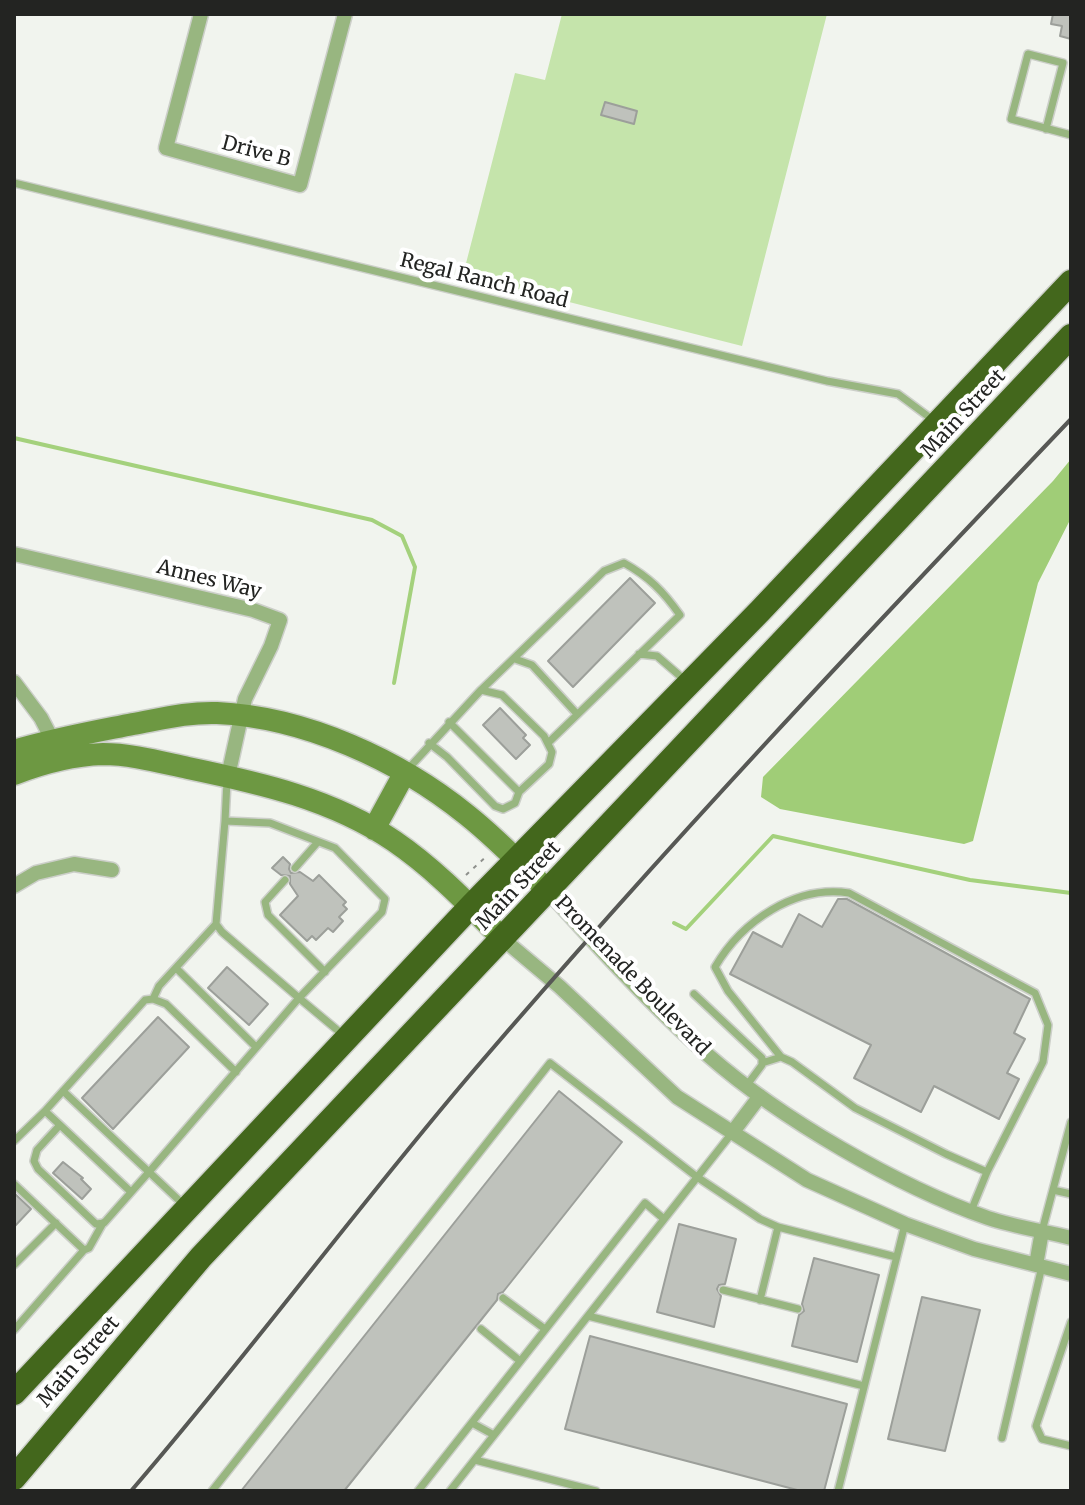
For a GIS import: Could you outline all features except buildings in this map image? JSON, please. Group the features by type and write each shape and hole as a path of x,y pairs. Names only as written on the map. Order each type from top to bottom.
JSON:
{"highway":[{"name":"Main Street","path":"14,1393 471,906 689,684 1071,282"},
{"name":"Main Street","path":"14,1478 201,1257 1071,336"}],"street":[{"name":"Drive B","path":"201,14 166,148 300,185 345,14"},
{"name":"Annes Way","path":"14,554 253,610 280,620 271,646 251,681 240,715 228,776"},
{"path":"14,682 35,709 56,750"},
{"name":"Promenade Boulevard","path":"14,751 56,750 190,714 240,715 327,737 361,751 404,774 465,814 517,860 589,938 710,1056 760,1096 826,1139 915,1188 989,1218 1071,1238"},
{"name":"Promenade Boulevard","path":"14,774 56,750 78,756 132,756 228,776 323,803 374,829 421,860 677,1097 732,1133 807,1180 905,1224 974,1249 1071,1274"},
{"path":"374,829 404,774"},
{"path":"14,886 36,873 74,864 112,870"},
{"path":"732,1133 760,1096"},
{"path":"1039,1266 1042,1231"}],"lane":[{"path":"1046,129 1063,63 1028,54 1011,119 1046,129 1071,135"},
{"name":"Regal Ranch Road","path":"14,183 827,381 898,394 938,424"},
{"path":"404,774 449,722 604,571 624,563 647,575 662,588 680,615 548,743"},
{"path":"639,654 657,656 689,684"},
{"path":"515,659 532,665 577,714"},
{"path":"429,743 495,806 503,809 515,803 519,792 549,764 552,752 544,736 502,695 481,690"},
{"path":"449,722 519,792"},
{"path":"153,999 159,986 216,924 228,776"},
{"path":"14,1330 89,1248 103,1223 299,998 382,912 385,899 335,848 270,823 225,821"},
{"path":"295,868 317,843"},
{"path":"285,880 265,902 268,915 325,972"},
{"path":"971,1211 987,1172 1043,1062 1048,1025 1035,993 849,893 828,890 769,909 745,930 715,967 728,991 781,1057 855,1108 987,1172"},
{"path":"216,924 347,1038"},
{"path":"176,968 256,1047"},
{"path":"694,994 762,1058 762,1063"},
{"path":"14,1141 145,1000 153,999 166,1004 236,1072"},
{"path":"747,1085 762,1063 781,1057"},
{"path":"212,1491 550,1063 697,1177 760,1219 778,1227 896,1257"},
{"path":"63,1091 187,1208"},
{"path":"45,1111 131,1192"},
{"path":"1042,1231 1071,1122"},
{"path":"60,1125 37,1150 34,1161 38,1169 96,1224 103,1223"},
{"path":"450,1491 732,1133"},
{"path":"14,1184 84,1250"},
{"path":"1053,1190 1071,1194"},
{"path":"418,1491 645,1203 664,1219"},
{"path":"14,1265 56,1223"},
{"path":"838,1491 905,1224"},
{"path":"760,1300 778,1227"},
{"path":"1002,1438 1039,1266"},
{"path":"723,1290 798,1309"},
{"path":"503,1298 545,1329"},
{"path":"588,1316 864,1386"},
{"path":"1071,1322 1036,1426 1042,1439 1071,1446"},
{"path":"481,1329 520,1361"},
{"path":"472,1423 494,1435"},
{"path":"475,1460 596,1491"}],"path":[{"path":"461,881 491,851"}],"green space":[{"path":"562,14 827,14 742,346 463,275 515,73 545,80"},
{"path":"1071,459 1071,518 1038,583 973,841 964,844 780,809 761,797 763,777"}],"waterway":[{"path":"14,438 372,520 402,536 415,567 394,683"},
{"path":"674,923 686,929 773,836 970,880 1071,893"}],"railway":[{"path":"131,1491 431,1121 547,985 769,740 1071,419"}]}
